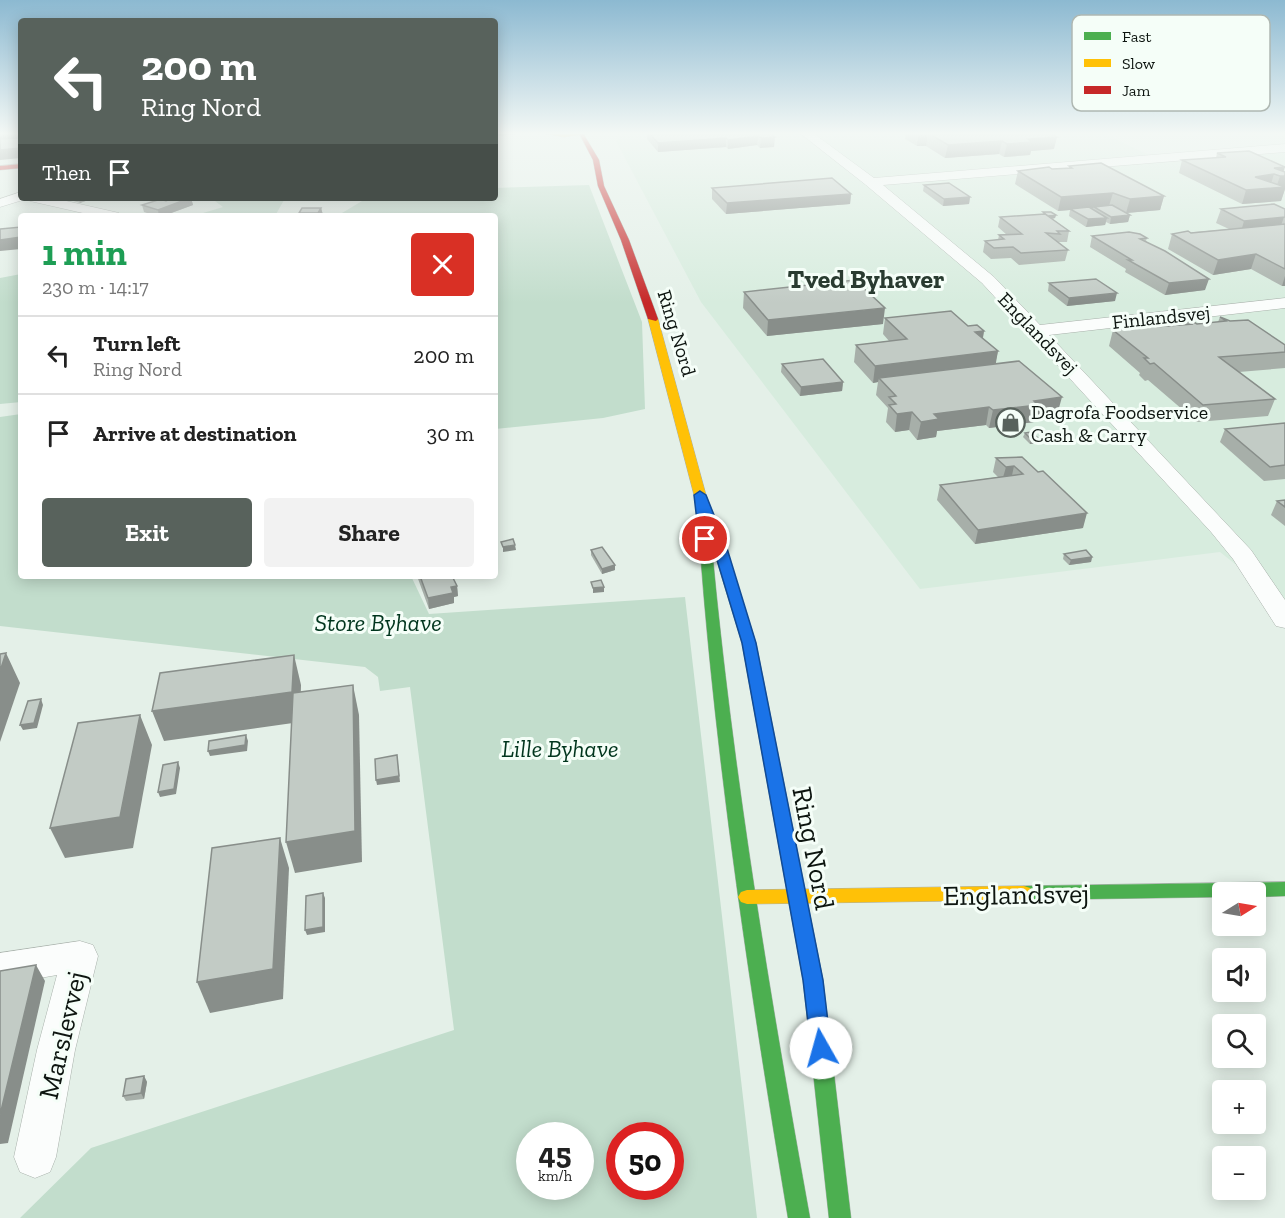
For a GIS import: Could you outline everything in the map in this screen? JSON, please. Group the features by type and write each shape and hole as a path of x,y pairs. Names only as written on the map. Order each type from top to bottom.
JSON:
{"main road":[{"name":"Ring Nord","path":"604,190 649,305 700,495 719,545 749,643 813,980 840,1218"},
{"name":"Ring Nord","path":"700,495 712,627 757,980 799,1218"},
{"name":"Englandsvej","path":"747,897 1285,889"}],"street":[{"path":"0,190 18,194"},
{"name":"Englandsvej","path":"880,190 988,280 1037,331 1219,527 1243,555 1285,620"},
{"path":"0,203 18,196"},
{"path":"48,201 101,213"},
{"name":"Finlandsvej","path":"1037,331 1285,303"},
{"name":"Marslevvej","path":"0,969 80,956 56,1050 35,1157"}],"shaded area":[{"path":"642,190 1285,190 1285,604 1220,552 920,589 701,302"}],"green space":[{"path":"498,190 591,190 642,322 645,409 603,418 498,429 498,213 342,213 362,201 498,201"},
{"path":"215,201 283,201 277,213 203,213 223,207"},
{"path":"18,275 18,402 0,404 0,278"},
{"name":"Lille Byhave","path":"18,414 18,579 412,579 429,614 685,597 757,1218 20,1218 91,1148 454,1030 410,687 380,691 378,677 365,667 0,626 0,417"}],"building":[{"path":"714,190 846,190 851,194 727,203"},
{"path":"931,190 959,190 970,197 944,199"},
{"path":"1049,190 1152,190 1164,196 1130,199 1113,193 1061,197"},
{"path":"155,201 182,201 158,210 142,205"},
{"path":"1274,204 1285,209 1285,217 1244,221 1221,209"},
{"path":"1112,205 1130,215 1111,217 1094,207"},
{"path":"1089,207 1107,218 1088,219 1070,209"},
{"path":"302,208 321,208 318,213 299,213"},
{"path":"1043,212 1051,212 1056,215 1048,216"},
{"path":"1045,214 1069,231 1057,231 1060,234 1046,233 1068,250 1021,253 1013,247 994,248 985,241 1004,239 999,235 1022,234 1000,217"},
{"path":"1285,224 1285,269 1256,254 1218,260 1172,234 1188,231 1191,233"},
{"path":"18,227 18,237 0,240 0,229"},
{"path":"1129,232 1147,238 1140,239 1165,251 1209,279 1169,283 1092,236"},
{"path":"1096,279 1117,293 1069,298 1049,283"},
{"path":"855,280 885,308 768,320 744,292"},
{"path":"951,311 968,326 977,325 984,331 975,332 998,351 875,366 856,345 907,339 885,318"},
{"path":"1220,317 1230,321 1248,320 1285,345 1285,352 1219,357 1275,399 1203,405 1154,363 1150,364 1144,358 1148,358 1113,330 1192,324 1188,319 1197,324 1226,321"},
{"path":"1161,321 1167,326 1156,322"},
{"path":"823,359 843,382 801,387 782,364"},
{"path":"1019,361 1062,397 1034,401 1038,405 993,410 989,407 934,414 939,419 921,422 912,412 897,414 889,405 896,404 889,397 896,396 879,378"},
{"path":"1285,423 1285,465 1270,467 1225,429"},
{"path":"1031,432 1038,438 1031,439 1025,433"},
{"path":"1022,457 1038,472 1043,471 1087,513 978,530 940,485 1023,474 1014,466 1006,467 996,458"},
{"path":"1285,500 1285,507 1277,501"},
{"path":"513,539 515,545 503,547 501,542"},
{"path":"602,547 615,565 602,569 591,550"},
{"path":"1086,550 1092,557 1071,560 1064,554"},
{"path":"421,579 454,579 457,586 451,587 453,593 428,598"},
{"path":"601,580 604,587 593,588 591,582"},
{"path":"6,653 0,671 0,654"},
{"path":"294,655 292,692 152,711 160,673"},
{"path":"353,685 355,831 286,842 293,693"},
{"path":"41,699 34,723 20,725 28,701"},
{"path":"140,715 120,817 50,828 78,723"},
{"path":"246,735 245,745 208,751 209,741"},
{"path":"397,755 399,776 376,780 375,759"},
{"path":"178,762 174,789 158,792 163,765"},
{"path":"280,838 273,969 197,982 212,848"},
{"path":"323,893 323,927 305,930 306,896"},
{"path":"36,965 0,1115 0,971"},
{"path":"144,1076 141,1093 123,1096 126,1079"}],"traffic: fast":[{"path":"715,535 749,643 813,980 840,1218"},
{"path":"706,549 722,717 744,885 799,1218"},
{"path":"1024,893 1285,889"}],"traffic: slow":[{"path":"653,319 700,495 715,535"},
{"path":"747,897 1024,893"}],"traffic: jam":[{"path":"603,190 625,240 653,319"}],"place":[{"name":"Dagrofa Foodservice Cash & Carry","path":"1010,423"}],"district":[{"name":"Tved Byhaver","path":"866,279"}],"route":[{"path":"705,539 700,495 719,545 749,643 813,980 821,1048"}],"park label":[{"name":"Store Byhave","path":"378,623"}]}
